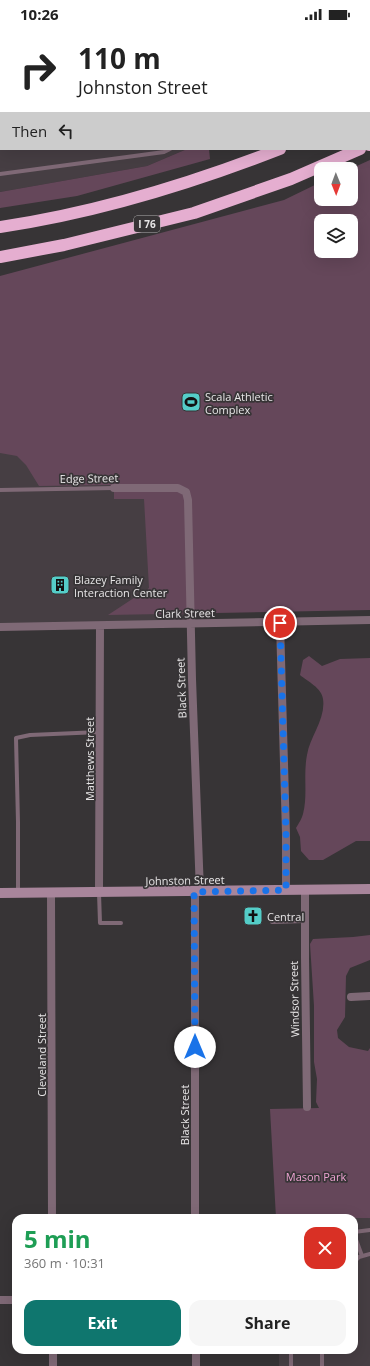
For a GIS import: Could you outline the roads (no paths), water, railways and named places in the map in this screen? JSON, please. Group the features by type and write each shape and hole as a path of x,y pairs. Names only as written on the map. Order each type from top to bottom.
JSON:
{"highway":[{"path":"0,227 49,219 103,207 155,193 207,176 277,150"},
{"name":"I 76","path":"0,257 64,245 194,213 291,179 358,150"}],"main road":[{"name":"Johnston Street","path":"0,894 370,890"}],"street":[{"name":"Edge Street","path":"114,488 178,488"},
{"name":"Black Street","path":"178,488 186,492 188,500 191,623 197,892 195,1214"},
{"name":"Clark Street","path":"0,627 191,623 280,623 370,620"},
{"path":"280,623 286,834 286,890"},
{"name":"Matthews Street","path":"99,892 100,626"},
{"name":"Windsor Street","path":"305,890 307,1107"},
{"name":"Cleveland Street","path":"51,893 52,1214"},
{"path":"351,996 370,996"},
{"path":"0,1300 12,1300"},
{"path":"53,1354 53,1366"},
{"path":"196,1354 196,1366"}],"lane":[{"path":"0,174 164,152 168,150"},
{"name":"Edge Street","path":"0,490 114,488"},
{"path":"18,893 16,738 30,735 100,732"},
{"path":"99,892 100,923 121,923"},
{"path":"272,922 305,921"},
{"path":"358,1232 370,1230"},
{"path":"358,1244 362,1256"},
{"path":"358,1259 362,1256 370,1254"},
{"path":"291,1354 291,1366"},
{"path":"322,1354 322,1366"}],"place":[{"name":"Scala Athletic Complex","path":"191,402"},
{"name":"Blazey Family Interaction Center","path":"60,585"},
{"name":"Central","path":"253,916"}],"park label":[{"name":"Mason Park","path":"316,1176"}]}
